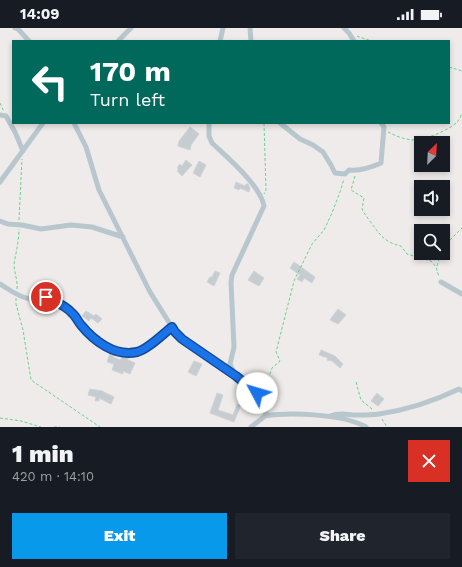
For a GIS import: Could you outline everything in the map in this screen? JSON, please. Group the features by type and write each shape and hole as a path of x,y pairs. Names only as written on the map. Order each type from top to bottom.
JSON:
{"street":[{"path":"15,28 18,29 28,40"},
{"path":"119,40 131,28"},
{"path":"220,40 223,28"},
{"path":"250,28 251,40"},
{"path":"344,28 349,32 353,40"},
{"path":"3,115 15,132 23,151"},
{"path":"0,182 42,124"},
{"path":"74,124 86,147 99,190 150,292 175,332 182,339 236,376 257,393 266,411 265,416"},
{"path":"208,124 209,136 212,143 255,186 262,198 264,206 232,275 234,347 230,364 236,376"},
{"path":"281,124 300,139 323,152 335,173 345,174 349,170 370,168 381,163 384,127 382,124"},
{"path":"0,221 8,224 41,229 71,225 92,227 123,237"},
{"path":"441,282 462,294"},
{"path":"0,284 18,296 31,300 46,297 63,306 73,313 80,325 100,343 115,351 124,353 137,352 172,327"},
{"path":"328,416 337,413 356,416 379,414 404,409 438,399 459,389 462,391"},
{"path":"250,427 265,416 276,414 328,416 353,421 366,427"}],"path":[{"path":"450,67 462,71"},
{"path":"0,103 3,115"},
{"path":"383,130 403,139 424,139 457,122 462,112"},
{"path":"262,198 266,190 264,124"},
{"path":"356,170 351,190 364,198 362,209 374,227 390,244 401,246 407,254 431,261 436,267 441,282"},
{"path":"261,399 272,368 280,361 276,352 294,281 312,244 324,230 340,192 345,174"},
{"path":"450,240 462,228"},
{"path":"436,267 438,260"},
{"path":"356,382 361,400 379,414 388,427"},
{"path":"0,418 21,421 41,427"},
{"path":"54,427 60,427"}],"building":[{"path":"190,127 199,134 191,145 190,150 178,146 179,141"},
{"path":"186,160 192,165 182,176 177,171 179,169 177,168 180,164 182,166"},
{"path":"199,161 206,165 200,177 193,173"},
{"path":"236,182 245,186 248,184 250,188 249,192 240,188 239,190 234,188"},
{"path":"294,262 315,277 312,283 304,278 302,282 297,279 300,275 290,268"},
{"path":"215,271 220,273 214,286 207,282"},
{"path":"254,271 264,278 259,286 248,280"},
{"path":"338,309 346,315 338,324 330,320"},
{"path":"86,311 94,316 96,314 102,319 98,323 91,318 89,321 82,316"},
{"path":"321,350 335,356 343,364 340,368 332,361 327,360 328,358 319,355"},
{"path":"110,353 114,355 113,357 121,360 122,357 127,357 128,360 135,363 130,374 123,371 123,374 112,370 114,364 107,362"},
{"path":"194,361 202,364 196,376 188,372"},
{"path":"90,389 102,391 114,397 111,404 99,398 99,401 95,401 96,397 88,395"},
{"path":"217,393 223,395 218,410 233,415 237,404 241,405 234,422 210,413"},
{"path":"377,393 384,399 378,406 371,401"}],"route":[{"path":"46,297 73,313 80,325 85,330 100,343 115,351 124,353 137,352 172,327 182,339 236,376 257,393"}]}
